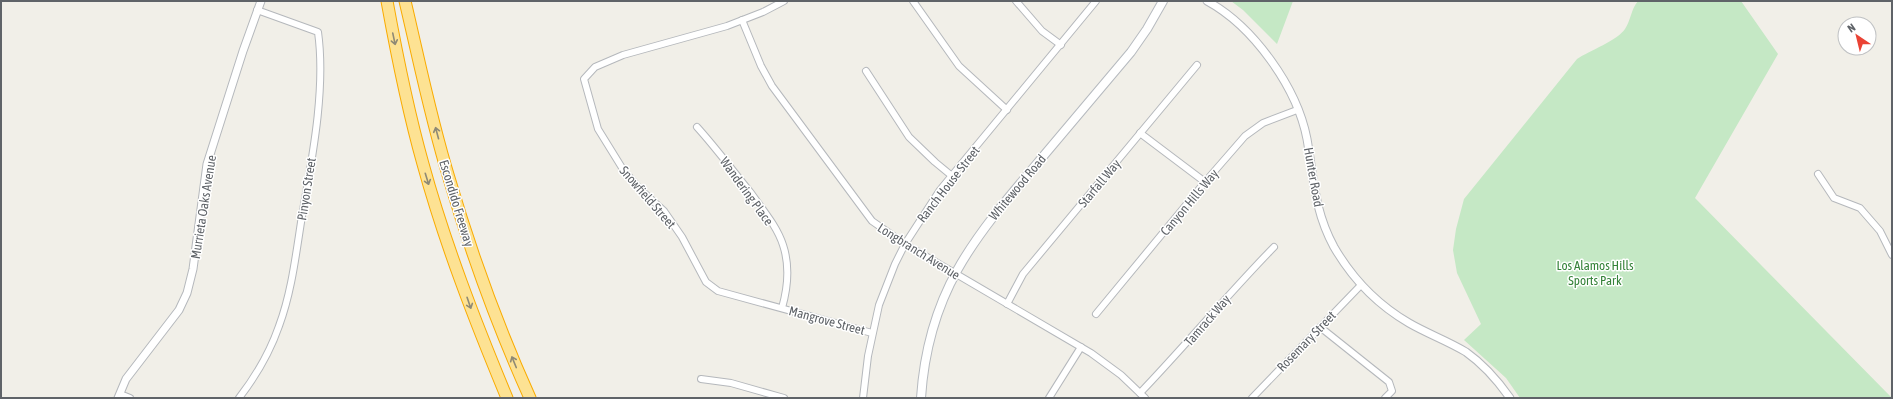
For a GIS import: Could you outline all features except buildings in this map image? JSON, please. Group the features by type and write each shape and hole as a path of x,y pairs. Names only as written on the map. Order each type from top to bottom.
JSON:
{"highway":[{"name":"Escondido Freeway","path":"387,1 410,114 423,164 472,312 506,398"},
{"name":"Escondido Freeway","path":"405,1 426,94 448,177 489,298 530,398"}],"main road":[{"name":"Whitewood Road","path":"921,398 923,369 931,332 942,300 954,274 972,245 994,215 1131,52 1147,29 1163,1"}],"street":[{"name":"Murrieta Oaks Avenue","path":"119,396 126,379 134,366 167,327 179,310 187,293 193,269 208,164 261,1"},
{"name":"Snowfield Street","path":"782,308 718,291 706,282 682,237 664,211 642,191 624,171 598,129 584,79 595,67 623,55 727,26 784,1"},
{"path":"913,1 959,66 1007,110"},
{"path":"1016,1 1042,31 1060,45"},
{"name":"Ranch House Street","path":"863,398 865,372 872,333 886,284 905,244 929,206 952,176 1096,1"},
{"name":"Hunter Road","path":"1207,1 1218,7 1248,33 1269,57 1283,78 1307,138 1315,197 1324,225 1334,246 1361,285 1389,310 1410,323 1444,340 1475,360 1510,398"},
{"name":"Pinyon Street","path":"239,398 254,376 274,340 288,297 308,179 320,75 318,32 257,10"},
{"name":"Longbranch Avenue","path":"742,20 761,66 772,86 872,221 905,244 954,274 1081,347 1121,375 1145,398"},
{"name":"Starfall Way","path":"1007,304 1023,274 1197,65"},
{"path":"866,71 909,137 952,176"},
{"name":"Canyon Hills Way","path":"1096,314 1245,136 1262,123 1297,110"},
{"name":"Wandering Place","path":"697,127 718,150 766,214 783,244 788,270 788,288 782,308"},
{"path":"1140,133 1205,182"},
{"path":"1818,174 1834,198 1860,208 1880,230 1892,255"},
{"name":"Tamrack Way","path":"1140,393 1274,247"},
{"name":"Rosemary Street","path":"1252,398 1361,285"},
{"name":"Mangrove Street","path":"782,308 872,333"},
{"path":"1320,327 1389,382 1392,391 1385,398"},
{"path":"1049,398 1081,347"},
{"path":"701,380 731,383 784,398"},
{"path":"119,396 130,398"}],"green space":[{"path":"1231,1 1293,1 1277,44 1243,10"},
{"name":"Los Alamos Hills Sports Park","path":"1638,1 1741,1 1778,54 1695,198 1892,398 1520,398 1506,378 1464,340 1481,324 1457,273 1453,250 1456,229 1464,199 1577,59 1610,41 1625,29"}]}
